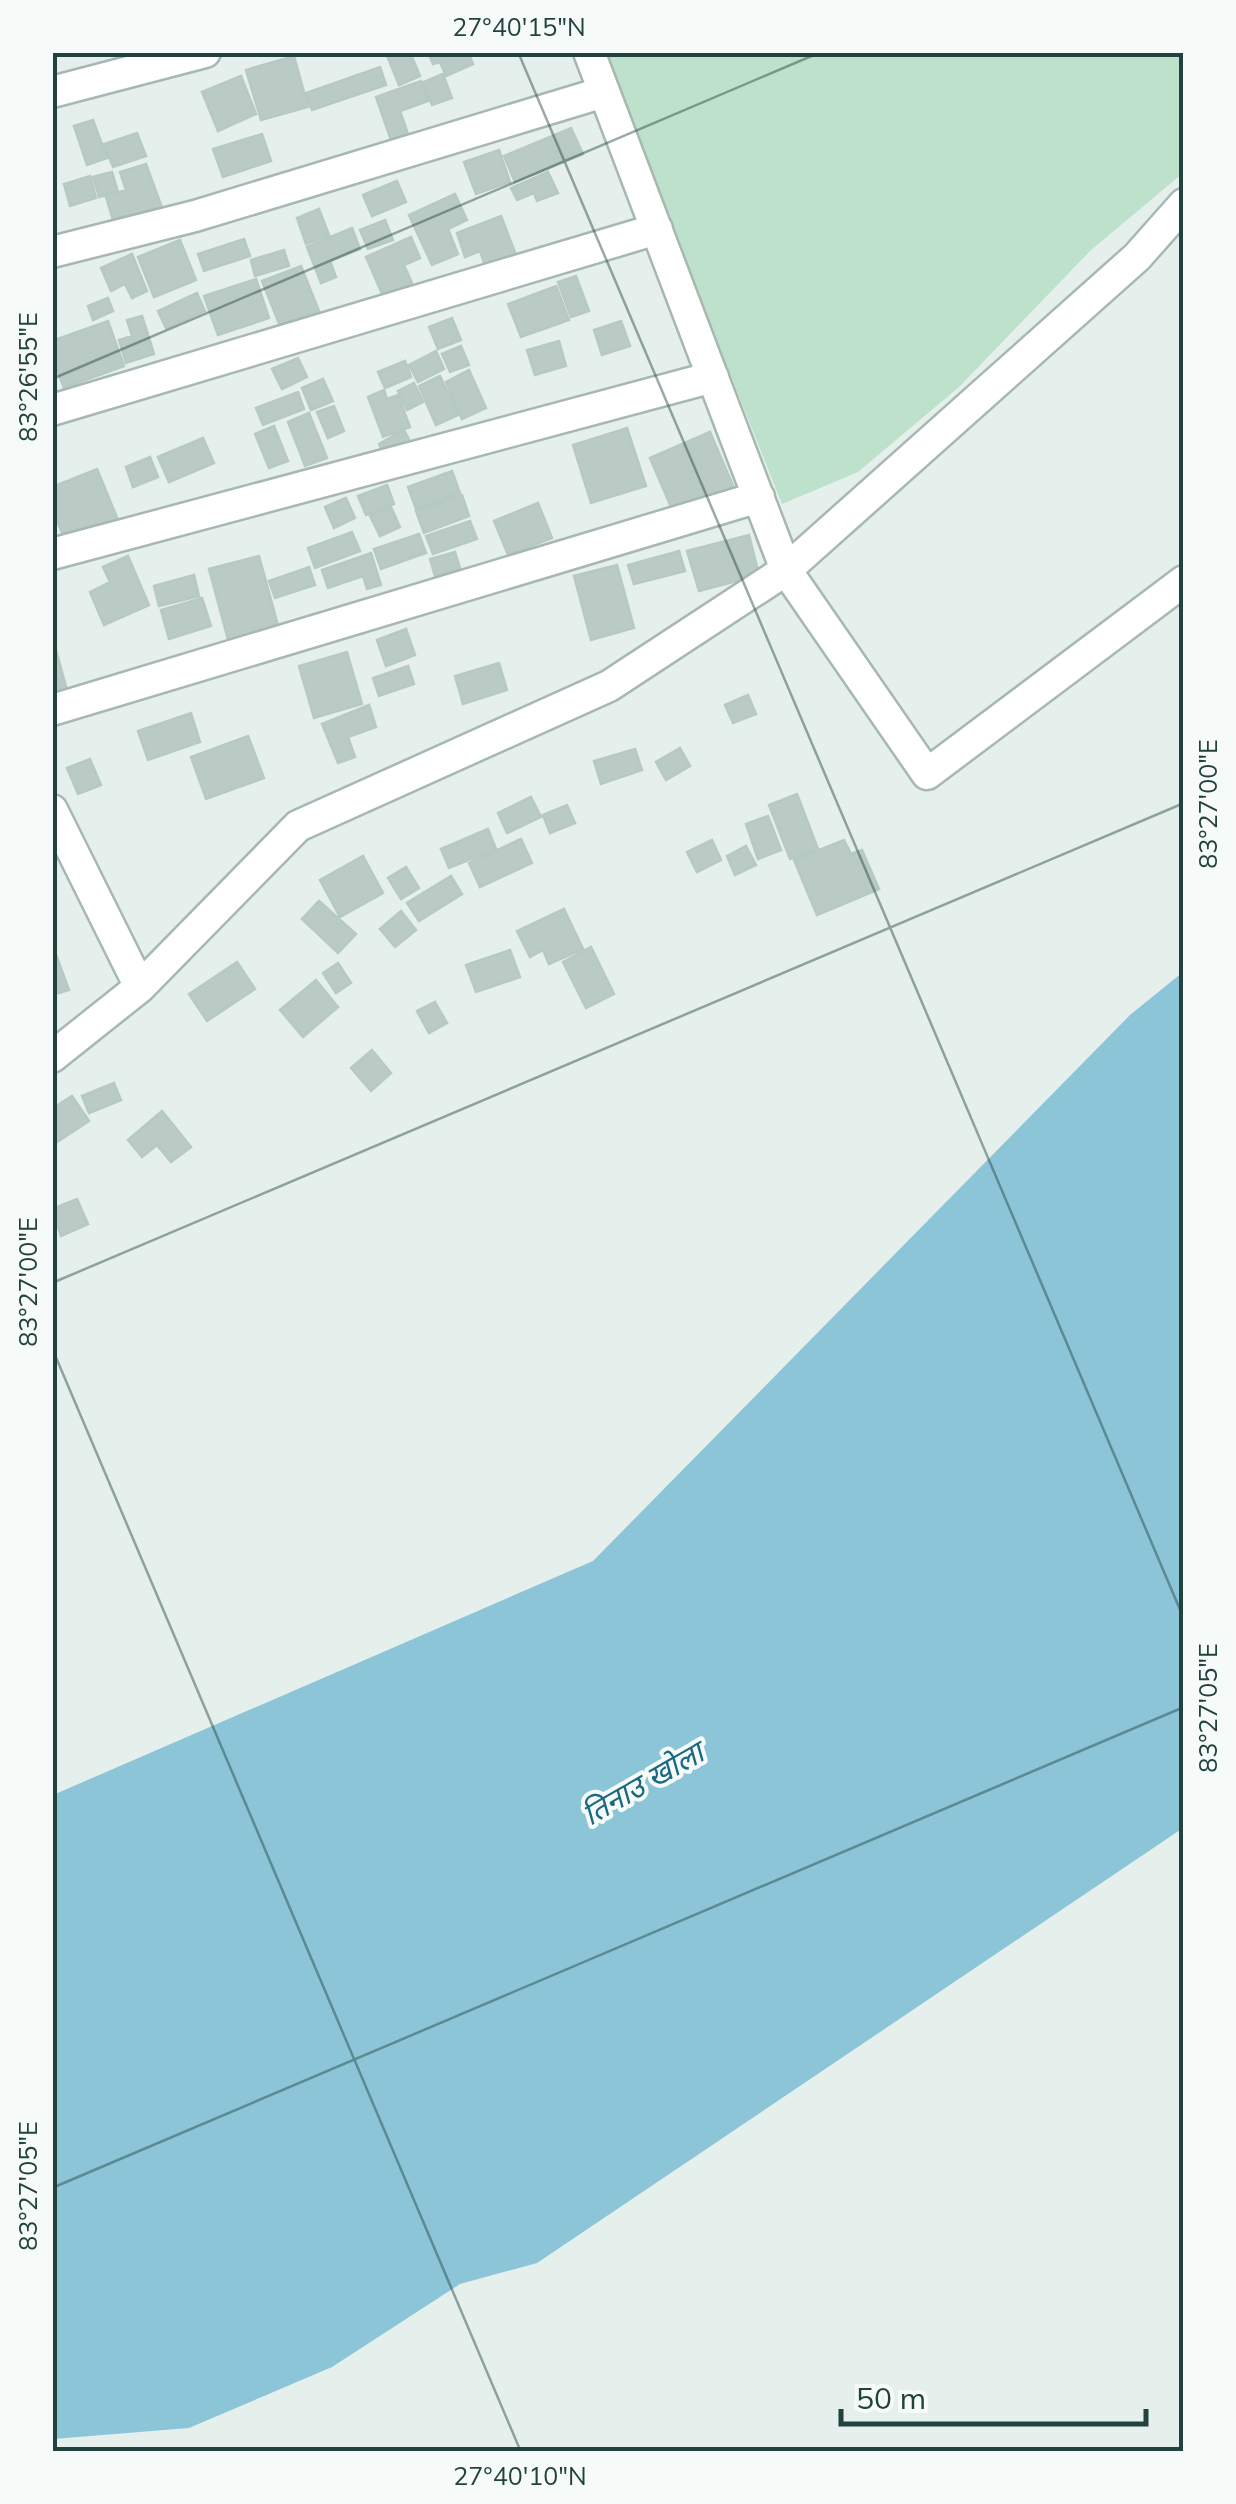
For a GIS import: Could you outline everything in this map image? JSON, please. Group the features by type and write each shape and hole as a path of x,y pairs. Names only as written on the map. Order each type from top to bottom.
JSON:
{"street":[{"path":"52,92 205,52"},
{"path":"590,52 786,570 927,774 1184,581"},
{"path":"52,252 195,216 604,92"},
{"path":"52,1057 140,987 298,826 609,686 786,570 1137,256 1184,204"},
{"path":"52,410 657,229"},
{"path":"52,554 713,378"},
{"path":"52,710 759,497"},
{"path":"52,810 61,854 140,987"},
{"path":"52,1027 95,1023"}],"green space":[{"path":"602,53 1183,53 1183,173 1091,250 959,387 858,472 782,504"}],"water":[{"name":"तिनाउ खोला","path":"1183,972 1183,1828 537,2263 460,2284 332,2367 189,2428 53,2439 53,1795 593,1561 1130,1015"}],"building":[{"path":"410,52 420,76 399,85 386,53"},
{"path":"428,52 468,52 473,64 446,76 440,62 433,64"},
{"path":"294,56 308,107 261,120 246,70"},
{"path":"380,67 386,85 312,110 306,93"},
{"path":"443,74 452,98 432,105 424,82"},
{"path":"241,76 256,114 218,131 202,92"},
{"path":"421,81 428,101 400,111 409,137 392,143 376,97"},
{"path":"93,120 107,158 87,165 74,126"},
{"path":"571,128 583,154 515,182 504,156"},
{"path":"137,133 146,156 113,167 104,144"},
{"path":"262,134 271,161 223,177 213,149"},
{"path":"499,150 510,182 476,194 464,162"},
{"path":"146,164 164,213 116,230 106,197 126,190 120,172"},
{"path":"112,172 118,192 99,197 93,177"},
{"path":"548,172 558,193 537,201 534,193 517,200 511,188"},
{"path":"90,176 96,198 70,206 64,184"},
{"path":"397,181 406,202 372,216 363,195"},
{"path":"455,194 467,220 448,229 458,254 432,265 409,215"},
{"path":"319,209 329,235 306,244 297,218"},
{"path":"501,216 518,260 487,271 480,251 465,257 457,233"},
{"path":"385,220 393,240 368,249 360,230"},
{"path":"352,228 360,249 330,261 336,277 321,283 307,247"},
{"path":"411,237 420,258 404,265 412,283 383,296 366,257"},
{"path":"244,239 250,256 204,271 198,254"},
{"path":"180,240 196,280 154,297 138,257"},
{"path":"284,250 289,266 255,276 251,260"},
{"path":"132,254 147,291 132,298 125,284 111,291 101,268"},
{"path":"301,266 319,311 280,326 262,281"},
{"path":"576,276 589,311 571,317 558,282"},
{"path":"256,279 269,318 218,335 204,296"},
{"path":"556,286 569,320 521,337 508,304"},
{"path":"197,293 205,311 166,328 158,311"},
{"path":"108,298 113,311 93,320 88,306"},
{"path":"142,316 154,354 126,363 119,340 132,336 127,320"},
{"path":"452,318 461,340 438,349 429,327"},
{"path":"108,321 124,366 64,388 52,357 52,341"},
{"path":"621,321 630,346 602,355 594,330"},
{"path":"559,341 566,366 535,375 527,350"},
{"path":"461,346 469,365 450,372 442,354"},
{"path":"436,351 444,369 418,382 409,365"},
{"path":"298,358 307,377 282,389 272,369"},
{"path":"405,361 411,377 385,388 378,372"},
{"path":"469,370 486,408 462,419 446,382"},
{"path":"440,376 458,415 436,425 419,386"},
{"path":"323,379 333,401 311,410 302,388"},
{"path":"414,383 423,402 407,410 398,391"},
{"path":"384,390 387,399 398,395 410,427 383,437 368,397"},
{"path":"298,392 304,409 263,425 256,408"},
{"path":"334,406 344,431 328,438 317,412"},
{"path":"309,413 327,458 305,466 288,422"},
{"path":"274,426 288,461 269,468 255,434"},
{"path":"627,428 646,486 591,503 573,445"},
{"path":"404,430 413,447 387,460 379,444"},
{"path":"710,432 734,488 674,514 650,458"},
{"path":"203,438 214,463 169,482 158,457"},
{"path":"150,457 158,477 133,487 126,467"},
{"path":"97,469 118,520 66,542 52,509 52,487"},
{"path":"452,471 460,493 416,509 408,487"},
{"path":"387,485 394,504 366,515 358,496"},
{"path":"462,495 469,516 424,533 416,511"},
{"path":"346,498 355,518 334,528 325,507"},
{"path":"538,503 552,538 508,555 494,521"},
{"path":"391,507 400,527 380,536 370,516"},
{"path":"470,521 477,539 433,554 426,536"},
{"path":"352,532 360,551 315,568 308,548"},
{"path":"419,534 426,553 381,569 374,549"},
{"path":"749,535 759,575 699,591 687,551"},
{"path":"679,551 685,571 634,584 628,565"},
{"path":"455,552 460,568 435,576 430,559"},
{"path":"371,553 381,585 367,589 363,576 328,588 322,570"},
{"path":"128,556 149,605 104,625 90,592 110,582 103,567"},
{"path":"259,556 280,633 230,647 209,569"},
{"path":"617,565 634,628 591,640 574,576"},
{"path":"309,567 315,585 275,598 269,581"},
{"path":"194,575 199,596 159,606 154,586"},
{"path":"202,598 211,626 169,639 161,610"},
{"path":"406,629 415,655 386,666 377,640"},
{"path":"52,636 67,690 52,693"},
{"path":"347,652 362,704 314,718 299,666"},
{"path":"499,663 507,690 463,704 455,676"},
{"path":"408,666 414,684 379,696 373,678"},
{"path":"748,695 756,714 733,723 725,705"},
{"path":"369,705 376,727 348,737 355,757 338,763 322,724"},
{"path":"191,713 200,742 148,760 138,731"},
{"path":"248,736 264,778 206,799 191,757"},
{"path":"680,748 690,766 666,780 656,762"},
{"path":"635,749 642,770 601,784 594,761"},
{"path":"90,759 101,785 78,794 67,768"},
{"path":"797,794 818,849 790,859 769,805"},
{"path":"531,797 541,817 507,833 498,813"},
{"path":"567,805 575,823 550,833 543,815"},
{"path":"768,816 781,850 758,859 746,824"},
{"path":"488,829 496,849 449,868 441,849"},
{"path":"521,839 532,863 480,887 469,863"},
{"path":"712,840 721,860 697,872 687,852"},
{"path":"844,840 851,854 862,850 879,889 817,915 794,860"},
{"path":"746,846 756,865 735,875 727,856"},
{"path":"363,856 383,893 340,917 320,880"},
{"path":"406,867 419,888 401,899 388,878"},
{"path":"451,876 462,894 419,921 407,903"},
{"path":"319,901 356,934 338,953 302,919"},
{"path":"564,909 583,949 549,964 543,950 530,957 517,931"},
{"path":"401,911 416,930 395,947 380,929"},
{"path":"52,944 69,990 52,995"},
{"path":"591,947 614,994 586,1008 563,962"},
{"path":"510,950 520,977 476,992 466,965"},
{"path":"237,962 255,989 207,1021 189,994"},
{"path":"338,963 351,983 336,993 323,973"},
{"path":"316,980 338,1007 303,1037 280,1010"},
{"path":"435,1002 447,1023 429,1033 417,1011"},
{"path":"372,1050 391,1073 371,1091 351,1068"},
{"path":"114,1083 121,1100 89,1113 82,1096"},
{"path":"72,1096 89,1121 57,1142 52,1136 52,1109"},
{"path":"162,1111 191,1147 171,1162 157,1145 142,1157 128,1140"},
{"path":"77,1199 88,1224 61,1236 52,1209"}]}
